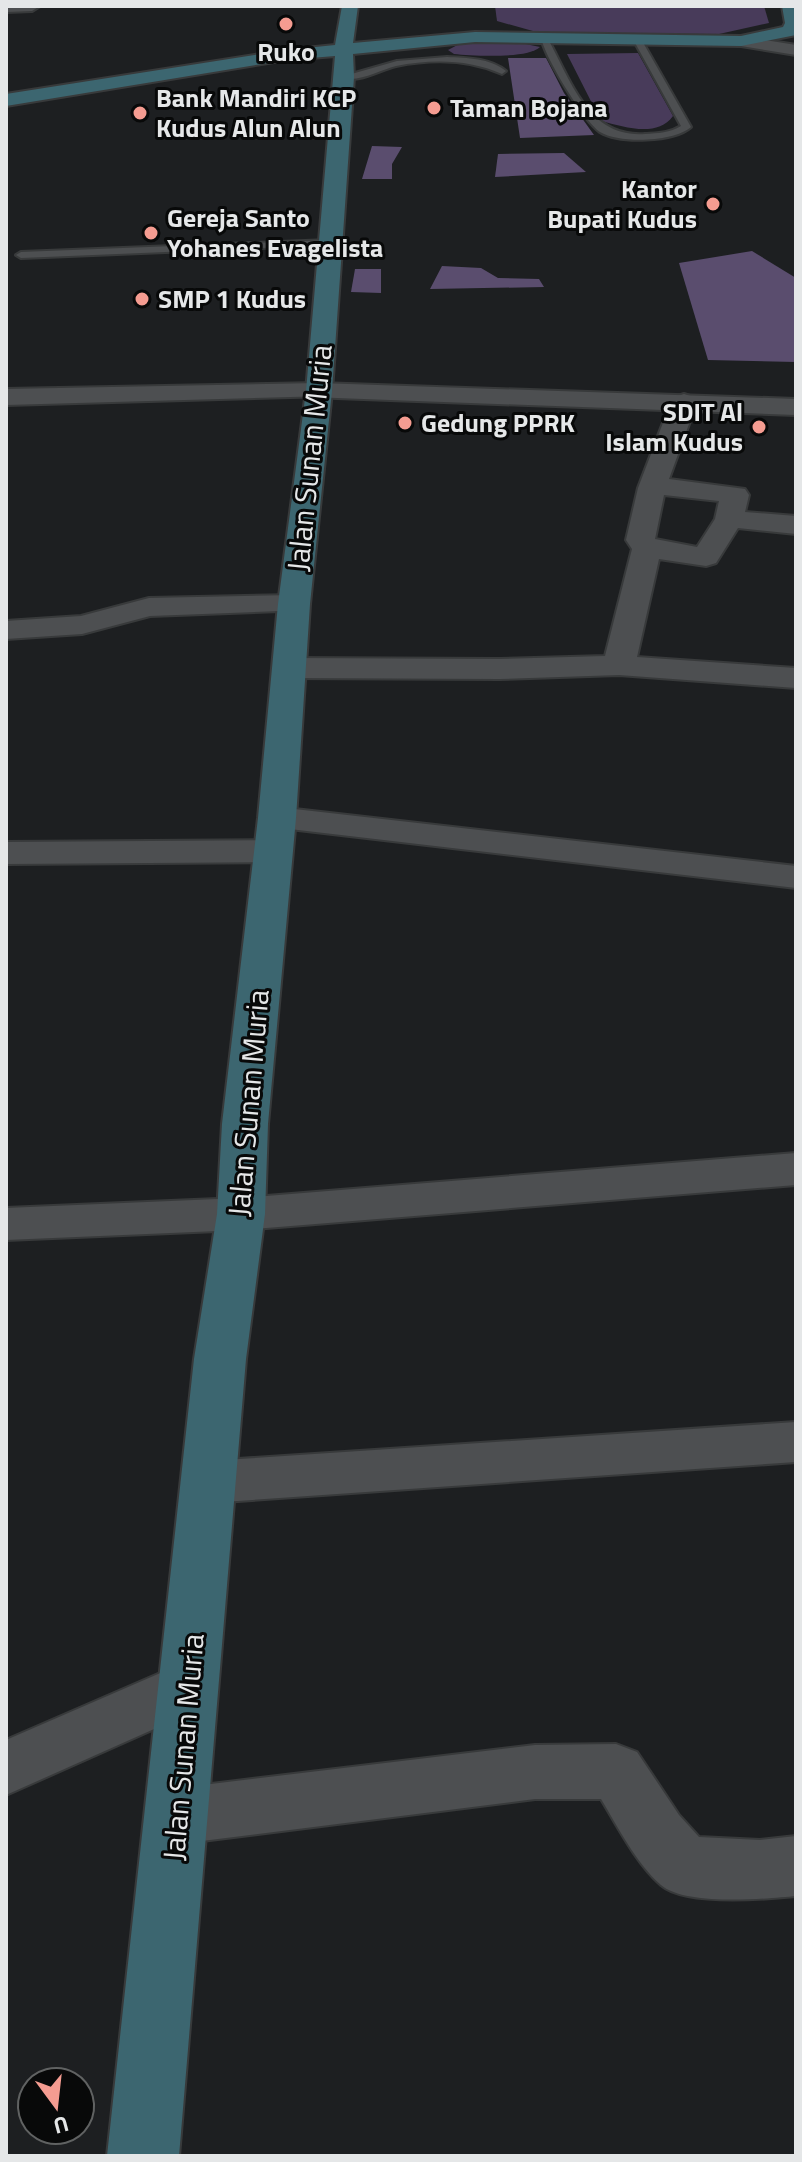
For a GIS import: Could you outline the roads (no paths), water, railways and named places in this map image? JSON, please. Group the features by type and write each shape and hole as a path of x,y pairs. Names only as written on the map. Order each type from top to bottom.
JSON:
{"main road":[{"name":"Jalan Sunan Muria","path":"143,2156 220,1359 241,1214 245,1124 276,834 294,604 319,391 350,6"},
{"path":"6,100 471,29 550,39 741,41 790,31 794,23 790,6"},
{"path":"345,47 436,40 471,29"}],"street":[{"path":"6,7 32,6"},
{"path":"741,41 796,50"},
{"path":"6,397 319,391 796,407"},
{"path":"653,485 735,495 729,519 706,557 647,549 640,540 653,485 684,402"},
{"path":"729,519 796,525"},
{"path":"619,665 647,549"},
{"path":"6,630 82,625 149,607 294,604"},
{"path":"289,668 500,669 619,665 796,678"},
{"path":"6,853 276,834 796,877"},
{"path":"6,1224 241,1214 796,1169"},
{"path":"209,1482 796,1442"},
{"path":"6,1768 188,1687"},
{"path":"178,1816 535,1772 616,1771 658,1835 684,1866 760,1870 796,1866"}],"lane":[{"path":"550,39 584,111 605,131 635,137 675,134 686,127 638,41"},
{"path":"436,40 446,60"},
{"path":"345,77 371,74 387,66 446,60 486,62 502,71"},
{"path":"21,255 330,243"}],"place":[{"name":"Ruko","path":"286,24"},
{"name":"Taman Bojana","path":"434,108"},
{"name":"Bank Mandiri KCP Kudus Alun Alun","path":"140,113"},
{"name":"Kantor Bupati Kudus","path":"713,204"},
{"name":"Gereja Santo Yohanes Evagelista","path":"151,233"},
{"name":"SMP 1 Kudus","path":"142,299"},
{"name":"Gedung PPRK","path":"405,423"},
{"name":"SDIT Al Islam Kudus","path":"759,427"}]}
